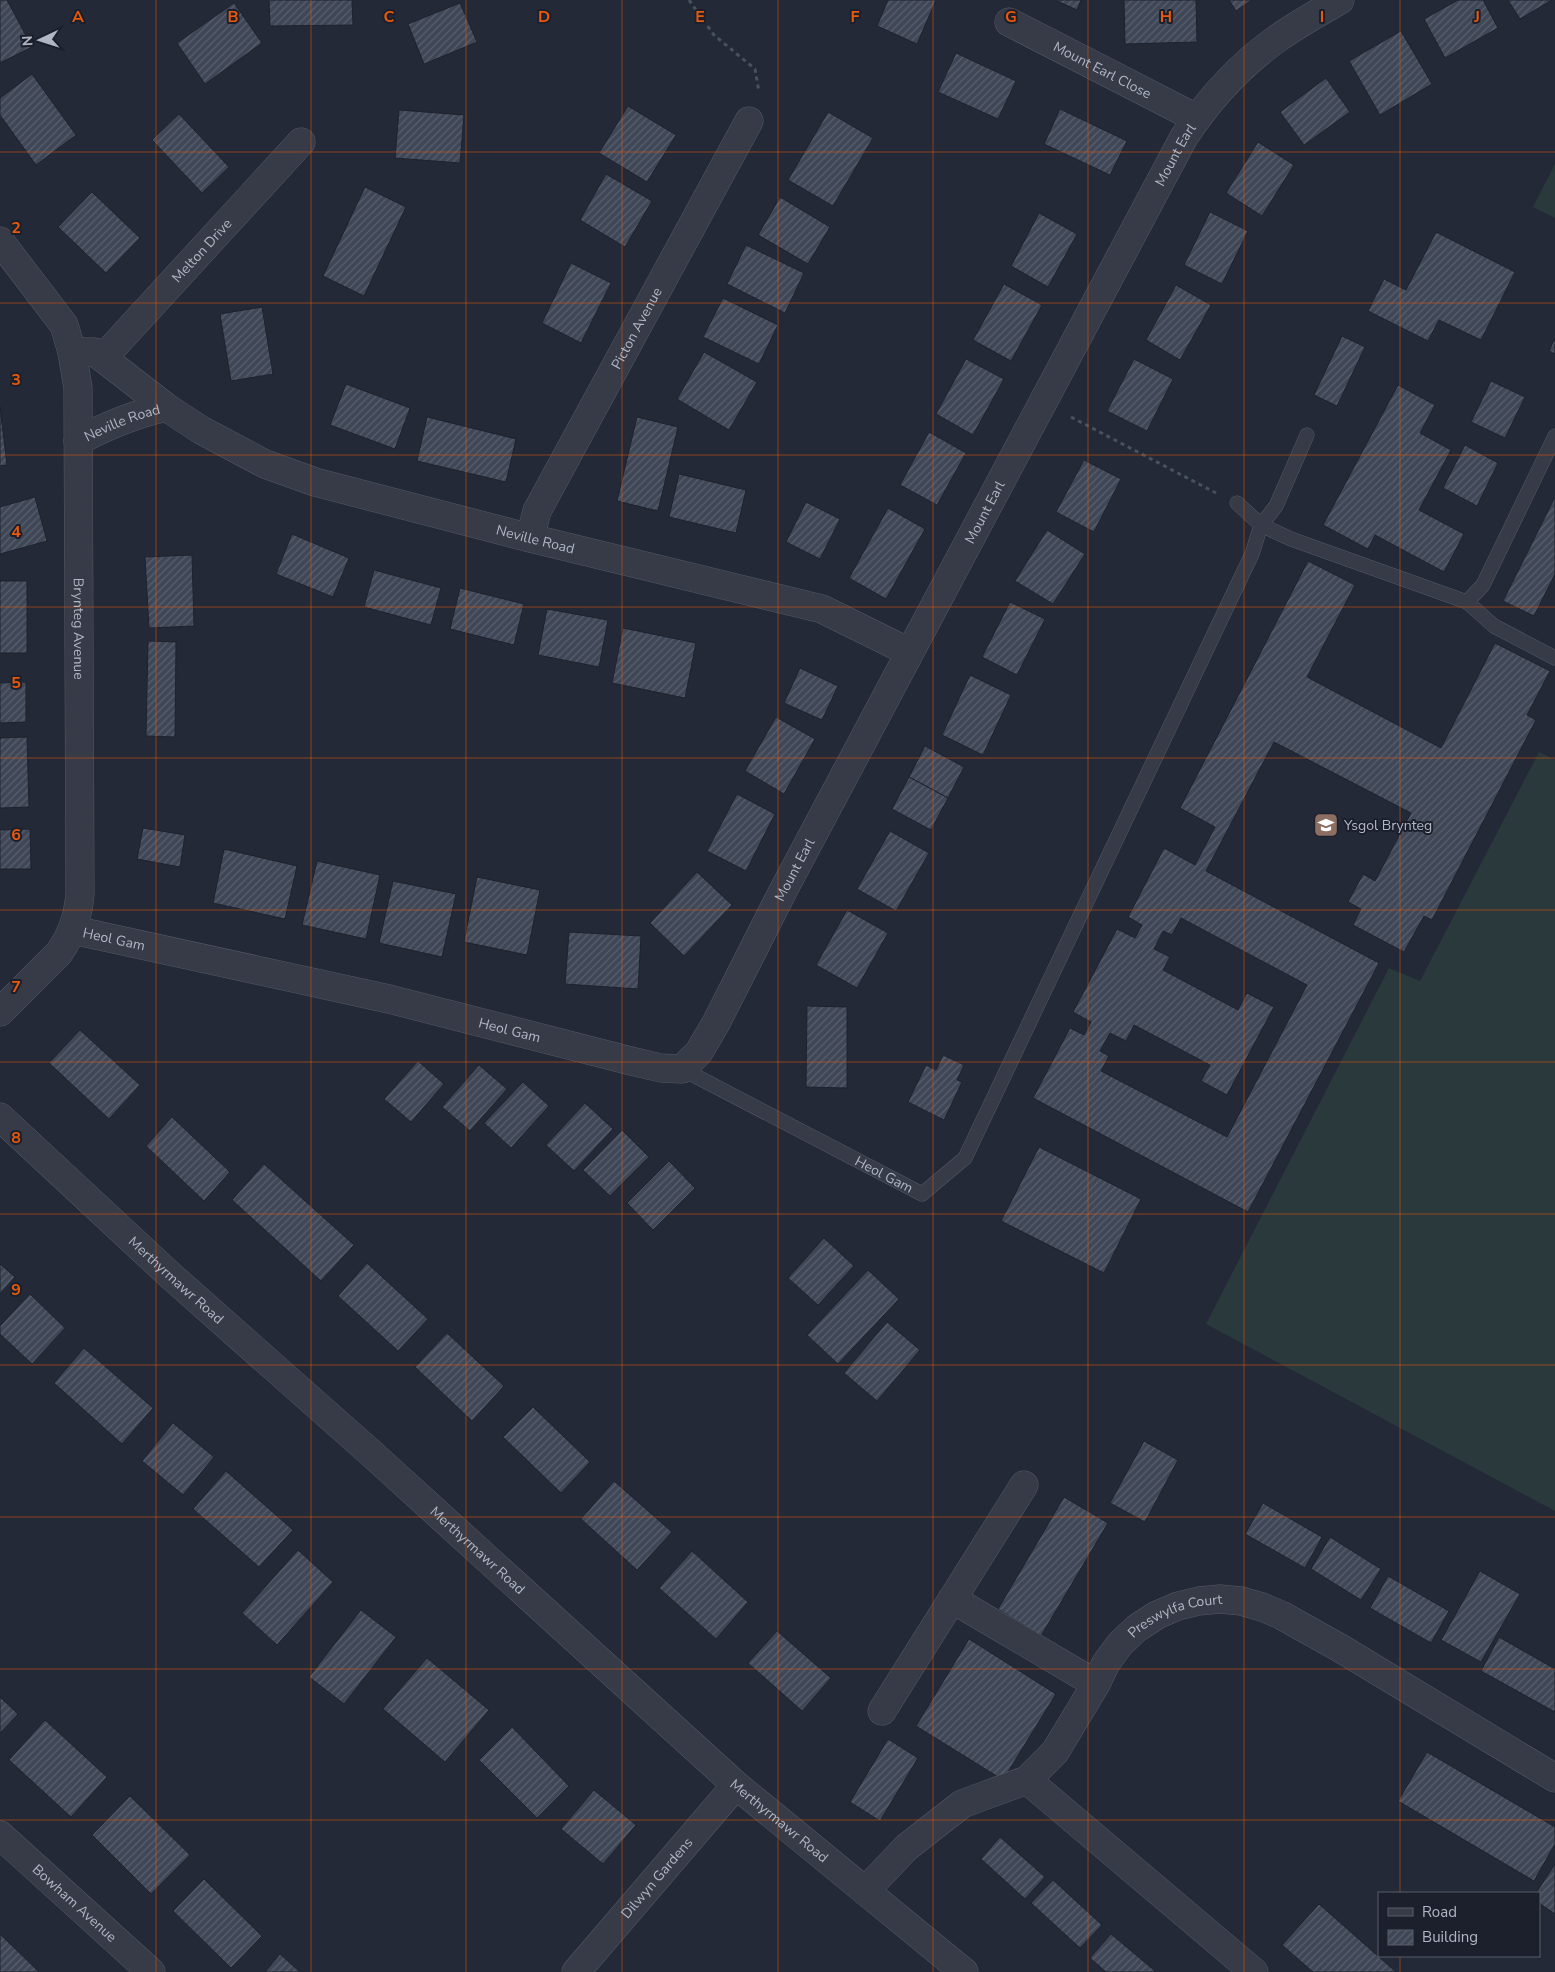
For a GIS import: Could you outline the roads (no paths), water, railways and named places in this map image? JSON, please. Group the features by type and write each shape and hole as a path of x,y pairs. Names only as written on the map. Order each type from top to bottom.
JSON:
{"street":[{"name":"Mount Earl","path":"682,1069 699,1052 716,1023 784,889 909,652 1172,157 1196,118 1233,75 1256,55 1279,37 1340,0"},
{"name":"Mount Earl Close","path":"1009,22 1196,118"},
{"name":"Picton Avenue","path":"530,538 537,511 749,121"},
{"name":"Melton Drive","path":"103,358 301,142"},
{"name":"Brynteg Avenue","path":"0,241 64,325 72,352 78,388 80,894 73,930 59,953 0,1012"},
{"name":"Neville Road","path":"72,352 95,352 166,408 201,430 265,464 315,482 530,538 822,609 909,652"},
{"name":"Neville Road","path":"78,441 106,426 166,408"},
{"name":"Heol Gam","path":"73,930 389,999 639,1063 662,1068 682,1069"},
{"name":"Merthyrmawr Road","path":"0,1117 171,1276 379,1461 736,1785 964,1972"},
{"path":"882,1711 1024,1485"},
{"path":"952,1599 1096,1684"},
{"name":"Preswylfa Court","path":"865,1890 907,1848 962,1804 1027,1780 1055,1752 1096,1684 1106,1663 1120,1644 1137,1628 1157,1615 1178,1606 1199,1601 1220,1599 1241,1601 1281,1615 1340,1648 1555,1778"},
{"path":"1027,1780 1254,1972"},
{"name":"Dilwyn Gardens","path":"576,1972 736,1785"},
{"name":"Bowham Avenue","path":"0,1835 151,1972"}],"lane":[{"path":"1261,525 1276,506 1307,434"},
{"path":"1467,602 1483,586 1555,436"},
{"path":"1237,503 1261,525 1291,539 1467,602 1494,626 1555,658"},
{"name":"Heol Gam","path":"682,1069 922,1194 965,1158 1252,554 1261,525"}],"place":[{"name":"Ysgol Brynteg","path":"1326,825"}]}
